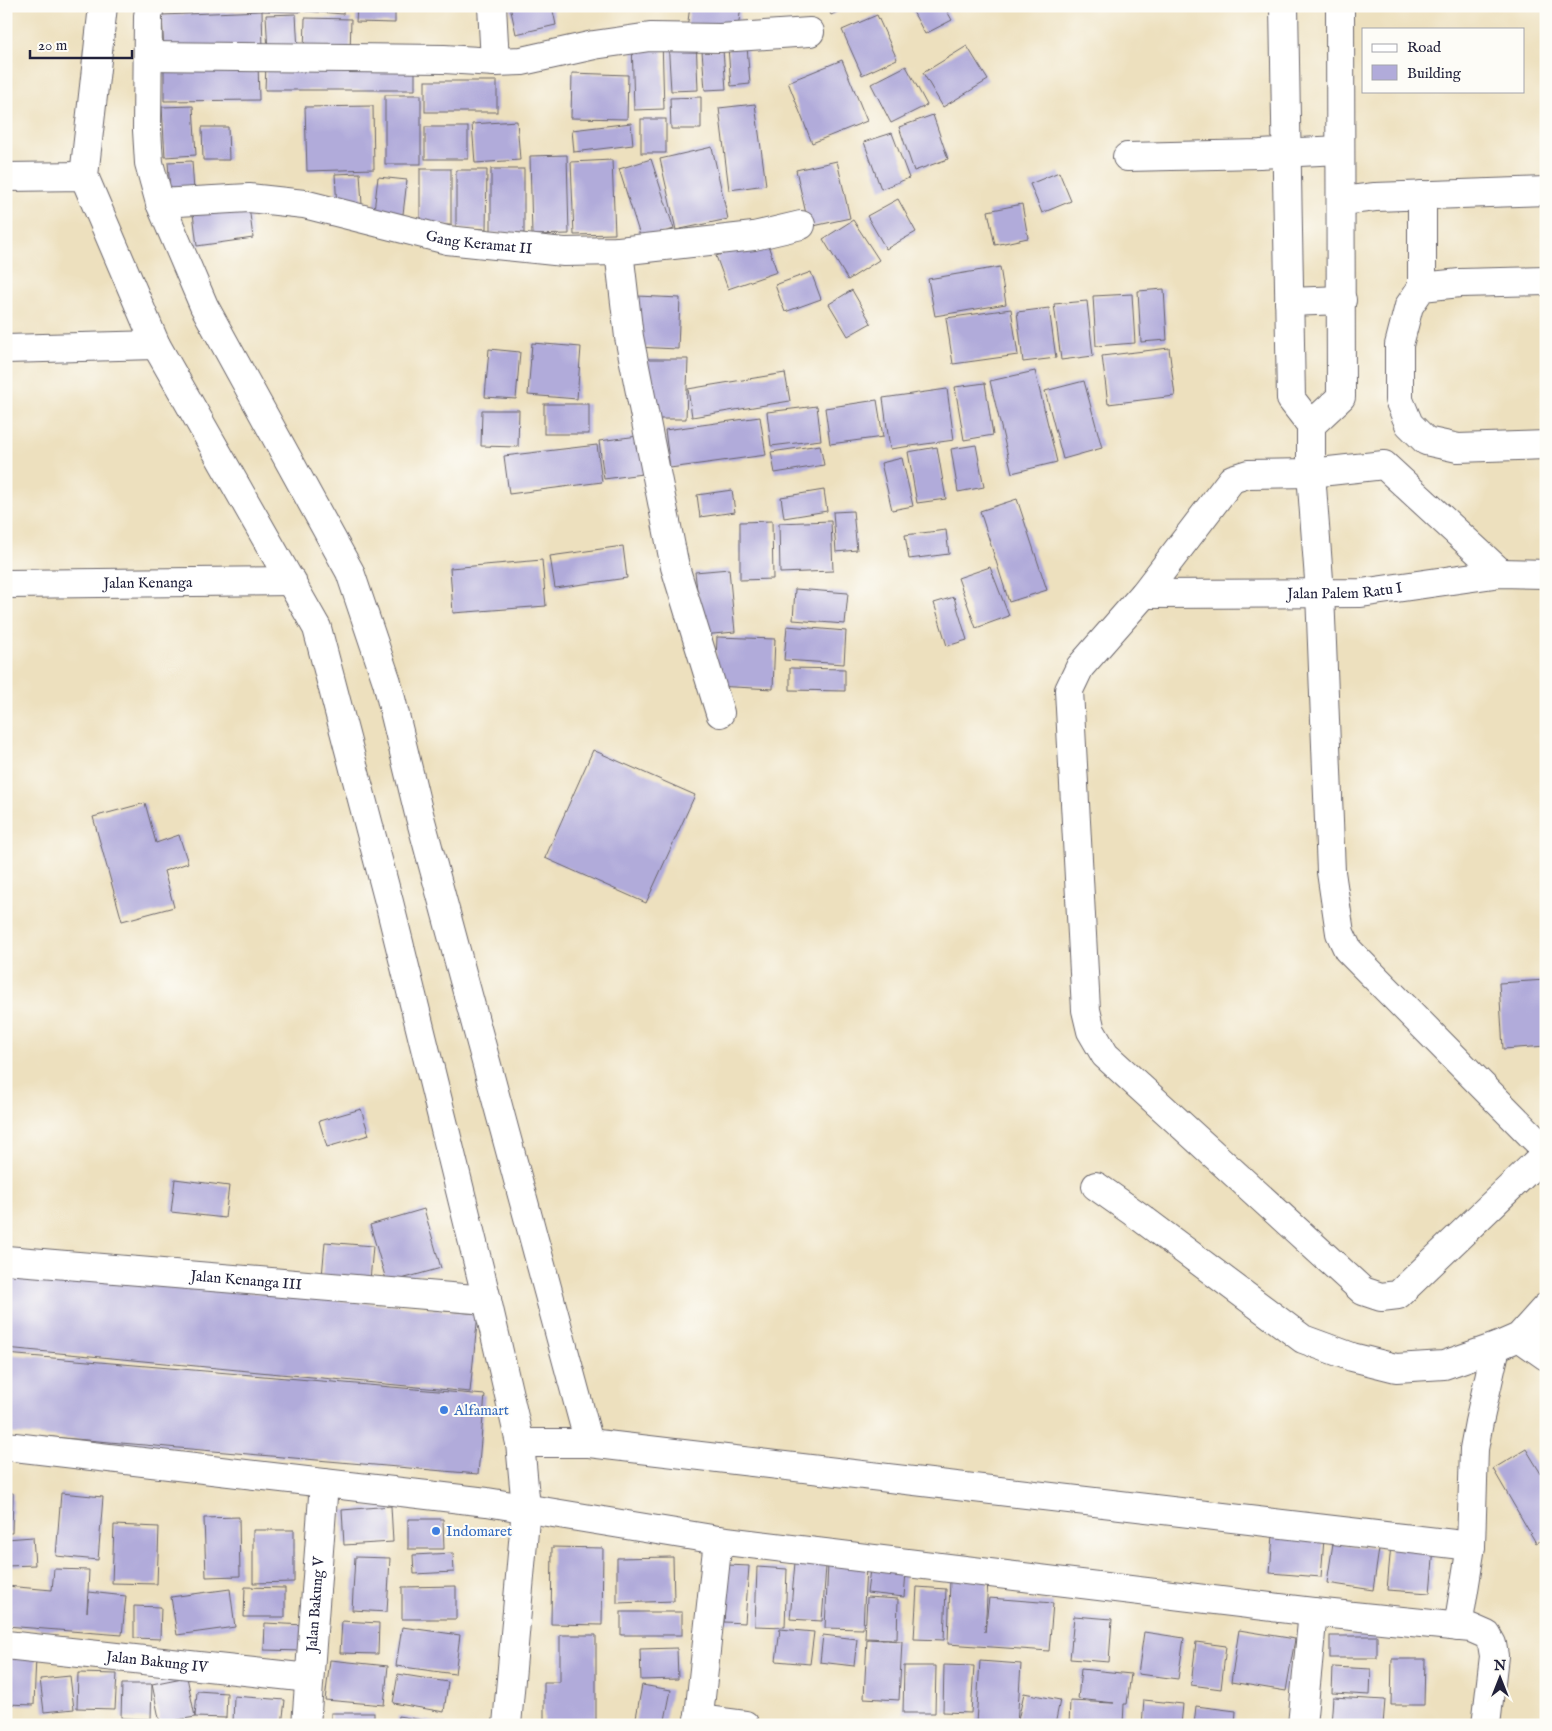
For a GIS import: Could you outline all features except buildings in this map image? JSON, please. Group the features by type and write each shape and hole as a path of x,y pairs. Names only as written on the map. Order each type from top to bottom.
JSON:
{"street":[{"path":"103,6 84,176 156,344 317,628 389,902 488,1300 520,1443 526,1508 507,1725"},
{"path":"150,6 148,16 147,130 149,163 160,203 204,306 350,572 387,682 418,810 589,1443"},
{"path":"492,6 495,62"},
{"path":"1284,6 1291,399 1310,425 1311,473 1320,592 1331,872 1340,933 1348,950 1546,1152 1398,1295 1381,1297 1363,1291 1105,1055 1091,1031 1086,1010 1069,690 1080,667 1144,594 1232,479 1248,474 1311,473 1384,465 1501,573"},
{"path":"1310,425 1341,397 1342,200 1340,6"},
{"path":"148,56 444,59 495,62 522,61 594,45 650,37 720,38 810,32"},
{"path":"1127,157 1340,150"},
{"path":"6,177 84,176"},
{"path":"1342,200 1546,190"},
{"path":"1422,195 1422,287 1409,306 1399,344 1399,400 1409,424 1426,441 1458,448 1546,445"},
{"name":"Gang Keramat II","path":"160,203 249,198 304,204 447,240 564,252 619,251 754,236 801,225"},
{"path":"619,251 629,337 675,567 720,713"},
{"path":"1422,287 1460,283 1546,281"},
{"path":"1289,302 1342,300"},
{"path":"6,349 156,344"},
{"name":"Jalan Palem Ratu I","path":"1144,594 1361,593 1501,573 1546,574"},
{"name":"Jalan Kenanga","path":"6,584 292,581"},
{"path":"1096,1186 1148,1222 1303,1339 1352,1357 1396,1368 1444,1365 1508,1342 1546,1356"},
{"name":"Jalan Kenanga III","path":"6,1260 488,1300"},
{"path":"1458,1627 1471,1546 1474,1449 1489,1378 1508,1342 1546,1307"},
{"path":"520,1443 589,1443 1471,1546"},
{"path":"6,1446 526,1508 718,1540 1313,1612 1471,1628 1487,1635 1492,1644 1494,1656 1486,1725"},
{"name":"Jalan Bakung V","path":"306,1725 324,1483"},
{"path":"718,1540 698,1722 745,1725"},
{"path":"1302,1725 1313,1612"},
{"name":"Jalan Bakung IV","path":"6,1645 309,1678"}],"place":[{"name":"Alfamart","path":"444,1410"},
{"name":"Indomaret","path":"436,1531"}]}
